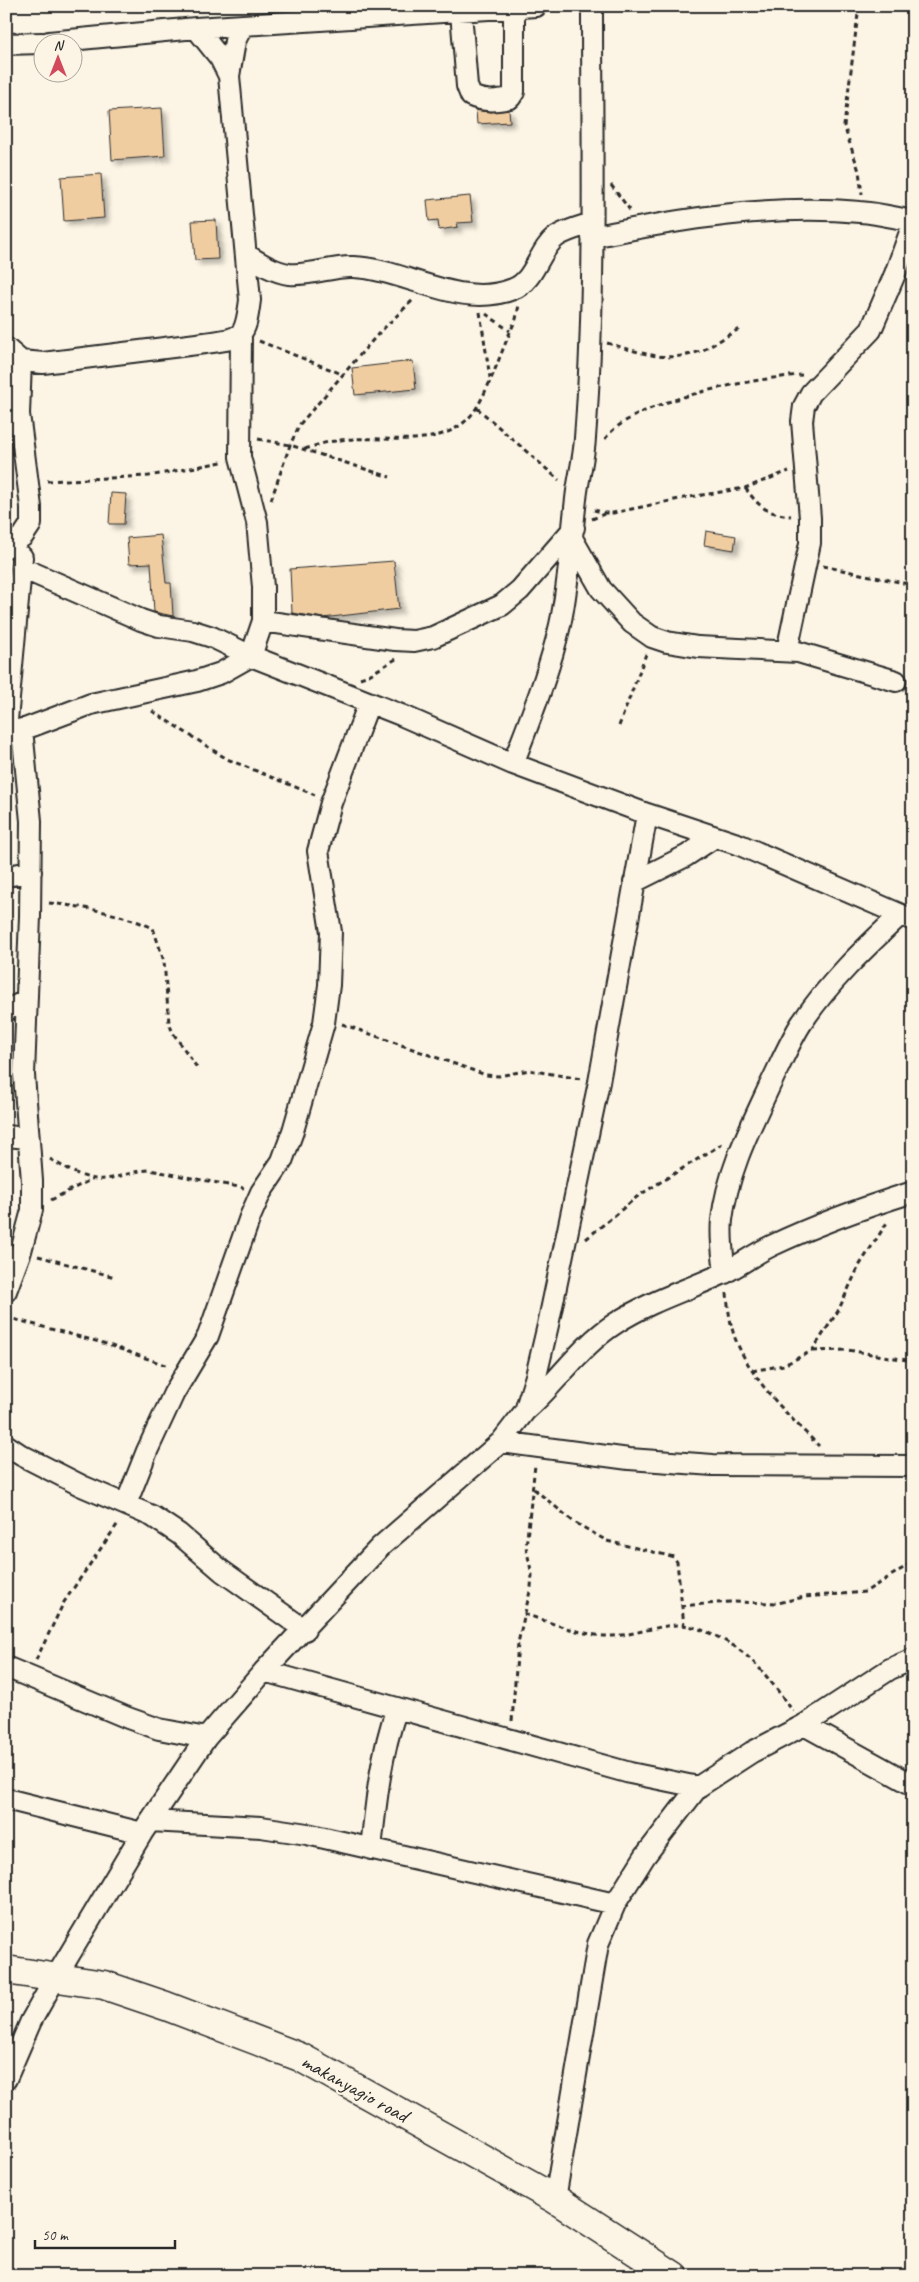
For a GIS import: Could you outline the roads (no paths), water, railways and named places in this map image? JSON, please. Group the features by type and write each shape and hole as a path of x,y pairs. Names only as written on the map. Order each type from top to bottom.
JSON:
{"street":[{"path":"82,39 196,28 536,6"},
{"path":"513,764 537,700 559,626 583,453 590,338 592,6"},
{"path":"453,10 467,86 471,96 479,100 498,101 510,98 514,92 514,8"},
{"path":"6,348 21,361 43,363 227,340 242,333 246,327 250,300 229,76 235,41 243,25"},
{"path":"196,28 220,58 229,76"},
{"path":"9,47 32,44"},
{"path":"247,256 268,267 291,274 352,267 368,268 464,294 482,295 504,292 523,284 540,256 556,237 592,230 642,227 742,212 793,209 862,212 913,223 895,274 871,330 842,362 827,374 811,393 804,406 802,421 810,518 810,543 788,651"},
{"path":"12,732 91,704 205,678 220,673 251,656 263,621 263,587 259,536 240,457 242,333"},
{"path":"6,547 23,536 30,524 30,506 19,414 21,361"},
{"path":"263,621 395,640 433,637 502,605 520,590 573,534"},
{"path":"573,534 601,589 632,623 652,637 667,642 698,647 788,651 821,658 896,681"},
{"path":"6,1291 21,1251 32,1210 32,1181 24,1075 31,822 12,732 23,536"},
{"path":"22,568 141,620 159,626 193,631 212,638 251,656 401,715 513,764 647,814 740,845 906,918 853,960 800,1025 748,1132 724,1204 721,1241 725,1273"},
{"path":"126,1504 147,1451 186,1373 208,1336 233,1262 261,1192 282,1162 325,1018 329,985 330,932 318,852 331,803 369,703"},
{"path":"525,1411 536,1376 599,1082 647,814"},
{"path":"634,882 686,856 715,837"},
{"path":"6,876 31,872"},
{"path":"6,1010 26,1001"},
{"path":"6,1136 28,1142"},
{"path":"6,2079 31,2021 56,1977 146,1827 206,1738 264,1671 305,1630 380,1546 501,1442 525,1411 548,1391 573,1361 615,1323 658,1301 725,1273 769,1247 806,1230 908,1193"},
{"path":"501,1442 629,1460 713,1465 913,1466"},
{"path":"6,1445 21,1455 82,1486 152,1516 179,1534 222,1571 305,1630"},
{"path":"555,2199 598,1944 615,1904 645,1856 698,1787 752,1752 804,1725 890,1670 913,1659"},
{"path":"6,1667 128,1718 159,1729 206,1738"},
{"path":"264,1671 630,1773 698,1787"},
{"path":"371,1849 377,1796 389,1732 397,1708"},
{"path":"804,1725 913,1785"},
{"path":"6,1799 146,1827 261,1827 307,1834 466,1868 615,1904"},
{"name":"makanyagio road","path":"6,1970 104,1985 166,2006 300,2057 555,2199 668,2274"}]}
